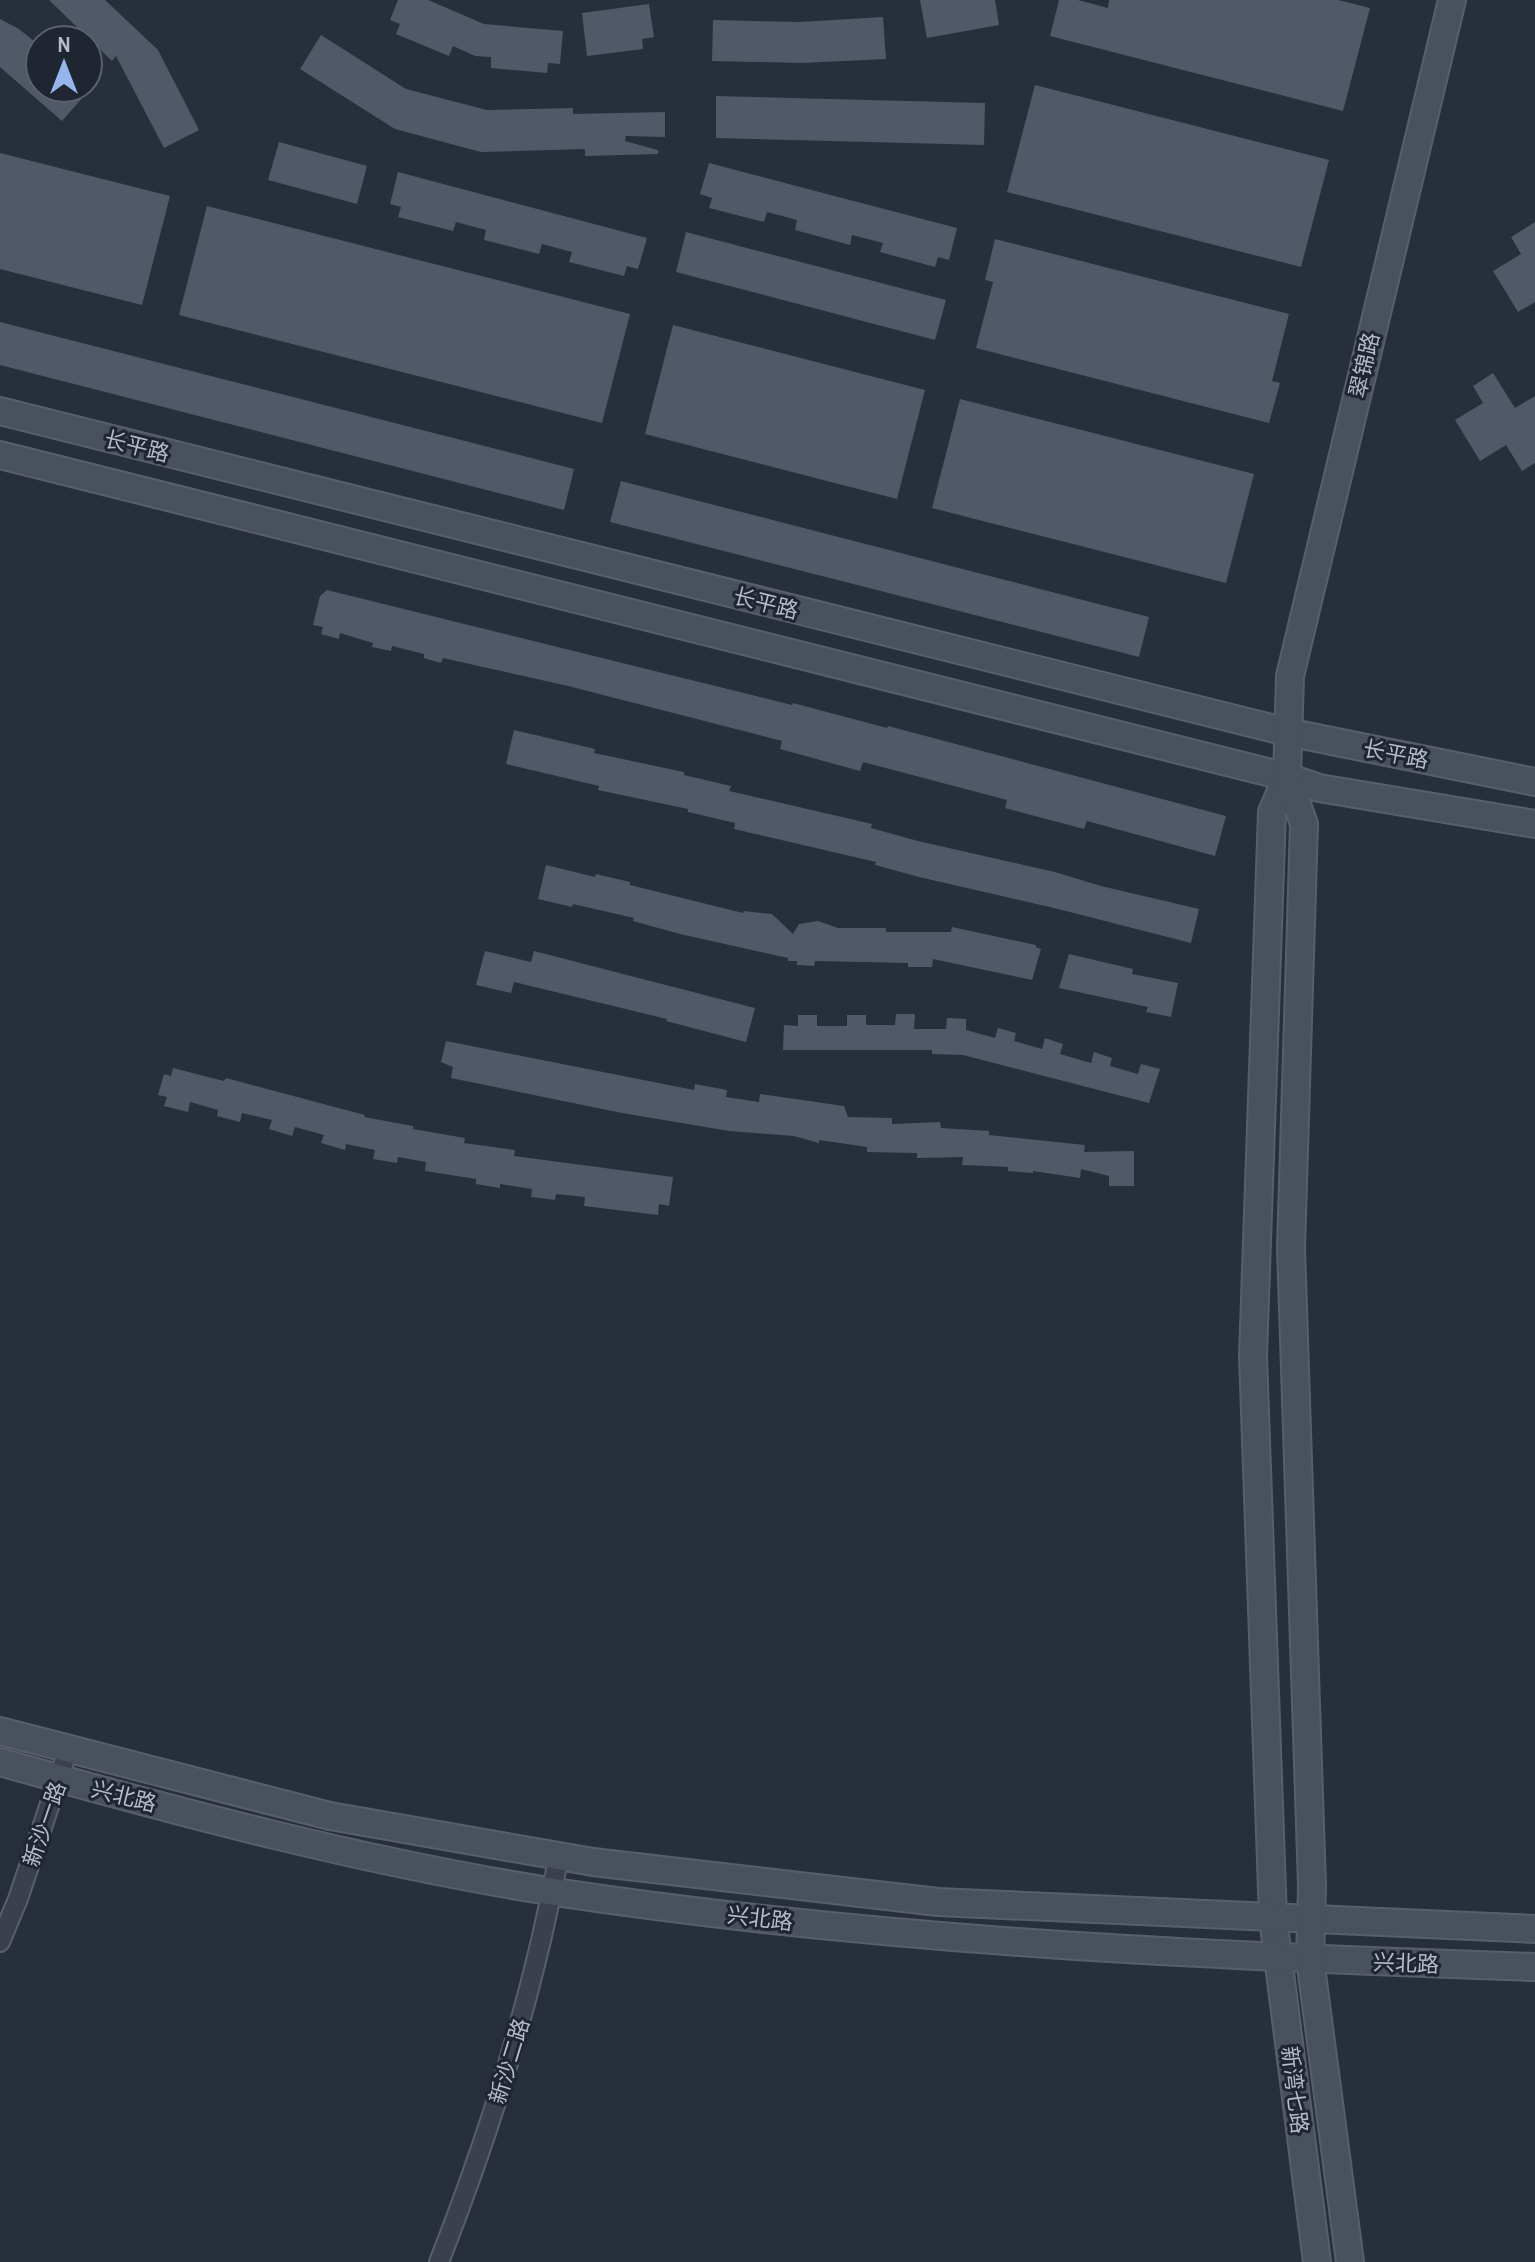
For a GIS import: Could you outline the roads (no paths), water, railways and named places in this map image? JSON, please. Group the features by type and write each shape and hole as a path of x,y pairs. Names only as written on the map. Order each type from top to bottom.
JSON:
{"street":[{"name":"翠锦路","path":"1287,777 1290,676 1452,0"},
{"name":"长平路","path":"0,411 1287,732 1535,782"},
{"name":"长平路","path":"0,455 1287,777 1319,788 1535,824"},
{"name":"新湾七路","path":"1287,777 1272,812 1253,1356 1273,1918 1317,2262"},
{"name":"新湾七路","path":"1287,777 1304,824 1291,1248 1312,1920 1310,1959 1350,2262"},
{"name":"兴北路","path":"0,1731 330,1816 593,1862 938,1902 1535,1929"},
{"name":"新沙一路","path":"0,1942 18,1899 68,1750"},
{"name":"兴北路","path":"0,1762 332,1848 552,1891 817,1926 1048,1945 1535,1967"},
{"name":"新沙二路","path":"439,2262 477,2167 520,2030 559,1855"}]}
